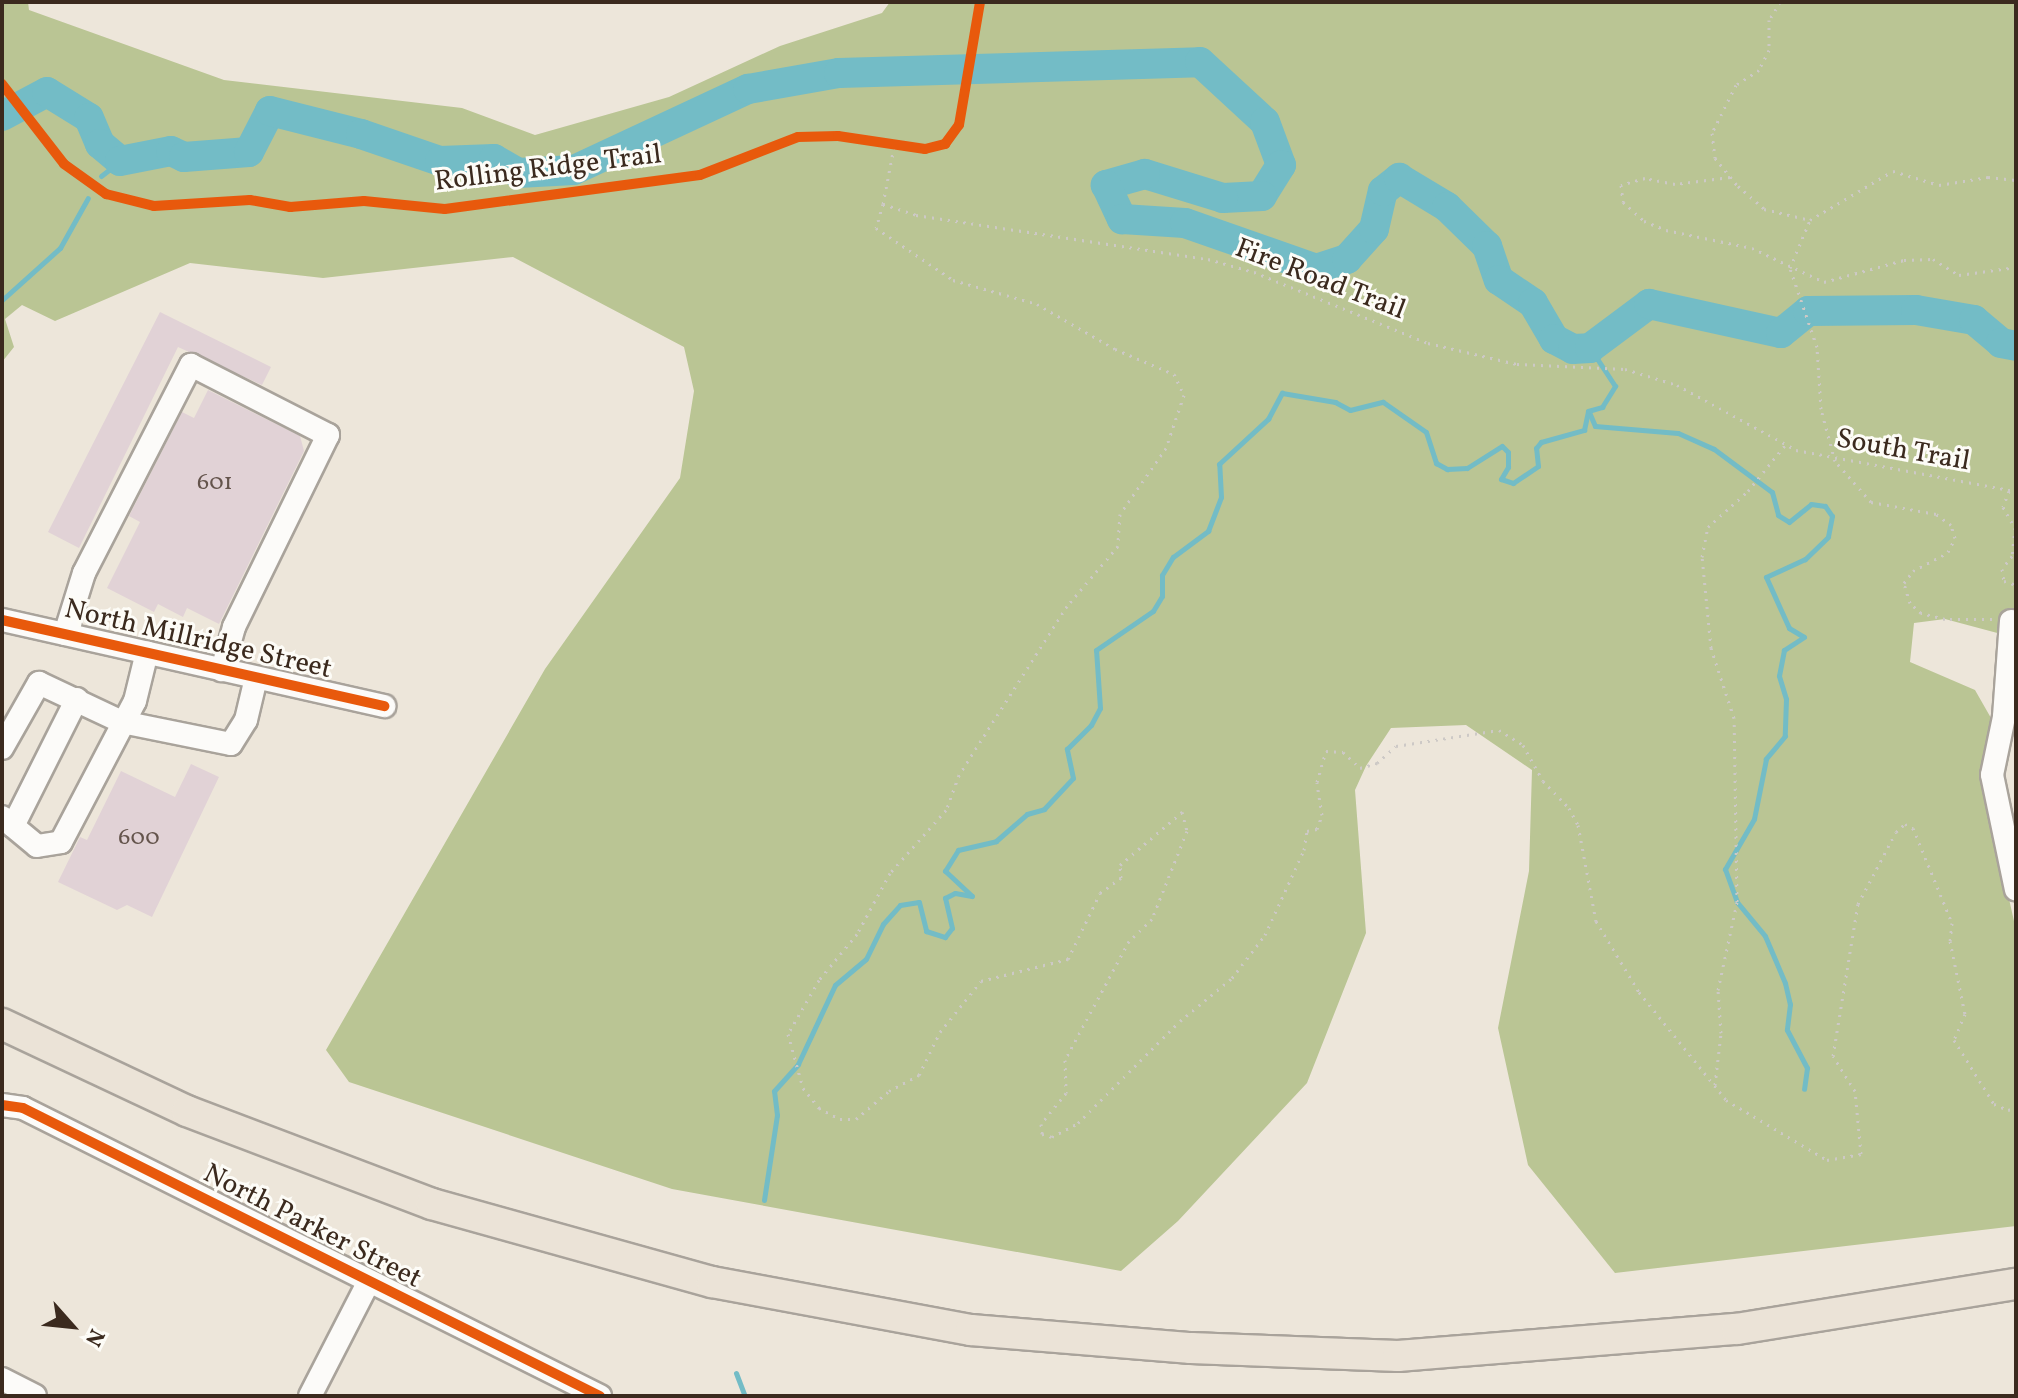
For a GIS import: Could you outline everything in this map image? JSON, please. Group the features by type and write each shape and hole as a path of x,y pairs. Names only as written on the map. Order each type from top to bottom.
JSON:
{"highway":[{"path":"2,1024 200,1116 432,1204 712,1282 971,1330 1191,1348 1398,1356 1737,1329 2016,1284"}],"street":[{"path":"65,634 84,573 191,365 328,435 234,627 222,670"},
{"name":"North Millridge Street","path":"2,620 384,706"},
{"path":"2011,621 2004,717 1992,775 2016,890"},
{"path":"77,699 8,821 37,846 61,842 135,701 147,652"},
{"path":"2,748 33,686 44,683 122,722 231,744 246,720 256,678"},
{"name":"North Parker Street","path":"2,1105 23,1108 368,1283 600,1396"},
{"path":"310,1396 368,1283"}],"path":[{"path":"1780,2 1769,20 1769,50 1759,70 1736,85 1712,133 1715,158 1764,209 1810,220"},
{"path":"880,146 909,148"},
{"path":"894,147 876,228 953,280 1037,304 1115,349 1174,374 1184,395 1166,448 1120,514 1118,546 1067,606 959,775 946,810 890,873 857,934 819,980 788,1034 803,1088 819,1108 840,1119 856,1119 889,1091 919,1075 940,1032 981,981 1068,959 1100,893 1121,878 1120,865 1182,812 1187,831 1152,919 1129,941 1065,1060 1066,1093 1041,1124 1042,1134 1052,1137 1078,1123 1180,1021 1232,978 1265,935 1304,850 1307,831 1317,829 1322,815 1317,782 1326,751 1343,752 1360,768 1377,763 1396,746 1499,730 1523,745 1543,781 1569,808 1578,825 1596,921 1639,992 1726,1100 1827,1160 1861,1154 1855,1091 1833,1056 1858,904 1886,848 1905,824 1913,828 1952,923 1950,941 1965,1014 1954,1040 1994,1104 2008,1110 2016,1108"},
{"path":"2011,621 1945,619 1921,613 1910,603 1904,583 1913,571 1948,552 1955,538 1951,525 1936,514 1871,502 1835,461 1821,409 1817,347 1790,268 1810,220 1893,171 1939,185 2016,180"},
{"path":"1730,177 1675,184 1645,178 1621,185 1623,202 1644,221 1666,230 1752,248 1824,282 1869,274 1904,260 1933,259 1959,275 2016,267"},
{"path":"1715,1085 1721,1033 1718,990 1737,902 1734,718 1711,648 1702,557 1708,527 1748,491 1786,444"},
{"path":"2009,491 2003,507 2015,528 2012,556 2002,569 2004,581 2016,585"}],"green space":[{"path":"2,2 28,2 29,10 224,80 462,108 535,135 669,97 780,46 882,13 890,2 2016,2 2016,638 1945,619 1914,623 1910,662 1975,690 1995,725 1982,779 2016,930 2016,1226 1615,1273 1528,1165 1498,1028 1529,871 1532,770 1466,725 1391,728 1366,766 1355,790 1366,933 1307,1083 1178,1221 1121,1271 672,1189 349,1082 326,1050 545,669 680,478 694,391 684,347 513,257 323,278 190,263 55,321 22,305 5,319 14,347 2,362"}],"building":[{"path":"160,312 271,367 262,385 178,347 79,548 48,532"},
{"path":"208,390 300,436 304,451 219,624 187,608 183,617 158,604 154,612 107,588 140,522 129,516 182,412 194,418"},
{"path":"191,764 219,777 152,917 127,905 117,910 58,882 80,837 87,840 121,771 175,797"}],"waterway":[{"path":"2,116 47,92 89,118 100,144 120,161 171,151 184,157 249,152 270,111 361,134 440,161 494,159 518,173 574,170 748,89 839,73 1200,62 1265,122 1281,165 1262,196 1223,198 1145,174 1106,185 1122,219 1185,223 1316,269 1347,259 1374,229 1383,191 1399,178 1447,207 1487,246 1499,280 1533,303 1554,339 1573,349 1590,348 1649,304 1781,333 1808,311 1916,310 1974,320 2001,343 2016,346"},
{"path":"101,176 120,161"},
{"path":"2,300 60,248 88,198"},
{"path":"764,1200 777,1115 774,1091 798,1064 835,985 866,959 883,924 900,905 919,902 926,931 945,937 952,928 945,898 955,893 972,896 945,871 958,850 996,841 1027,814 1044,809 1073,778 1067,749 1091,725 1100,708 1096,650 1153,611 1162,596 1162,575 1173,557 1208,531 1221,497 1219,464 1268,419 1282,393 1335,402 1350,410 1383,402 1426,432 1436,463 1447,469 1467,468 1502,446 1508,452 1508,467 1501,479 1513,483 1538,466 1536,448 1541,442 1584,430 1588,411 1602,407 1615,386 1590,348"},
{"path":"1589,412 1595,426 1678,433 1714,449 1772,492 1778,515 1789,522 1811,504 1825,506 1832,516 1828,537 1805,559 1766,577 1789,628 1804,637 1784,650 1779,676 1786,699 1785,736 1766,759 1754,819 1725,869 1737,902 1765,936 1785,983 1790,1004 1787,1030 1807,1068 1804,1089"},
{"path":"736,1373 745,1396"}],"cycle path":[{"name":"Rolling Ridge Trail","path":"2,84 64,164 106,194 154,206 250,200 290,207 364,201 445,209 700,175 798,137 838,136 925,149 945,144 959,125 980,2"},
{"path":"2,620 384,706"},
{"path":"2,1105 23,1108 600,1396"}]}
